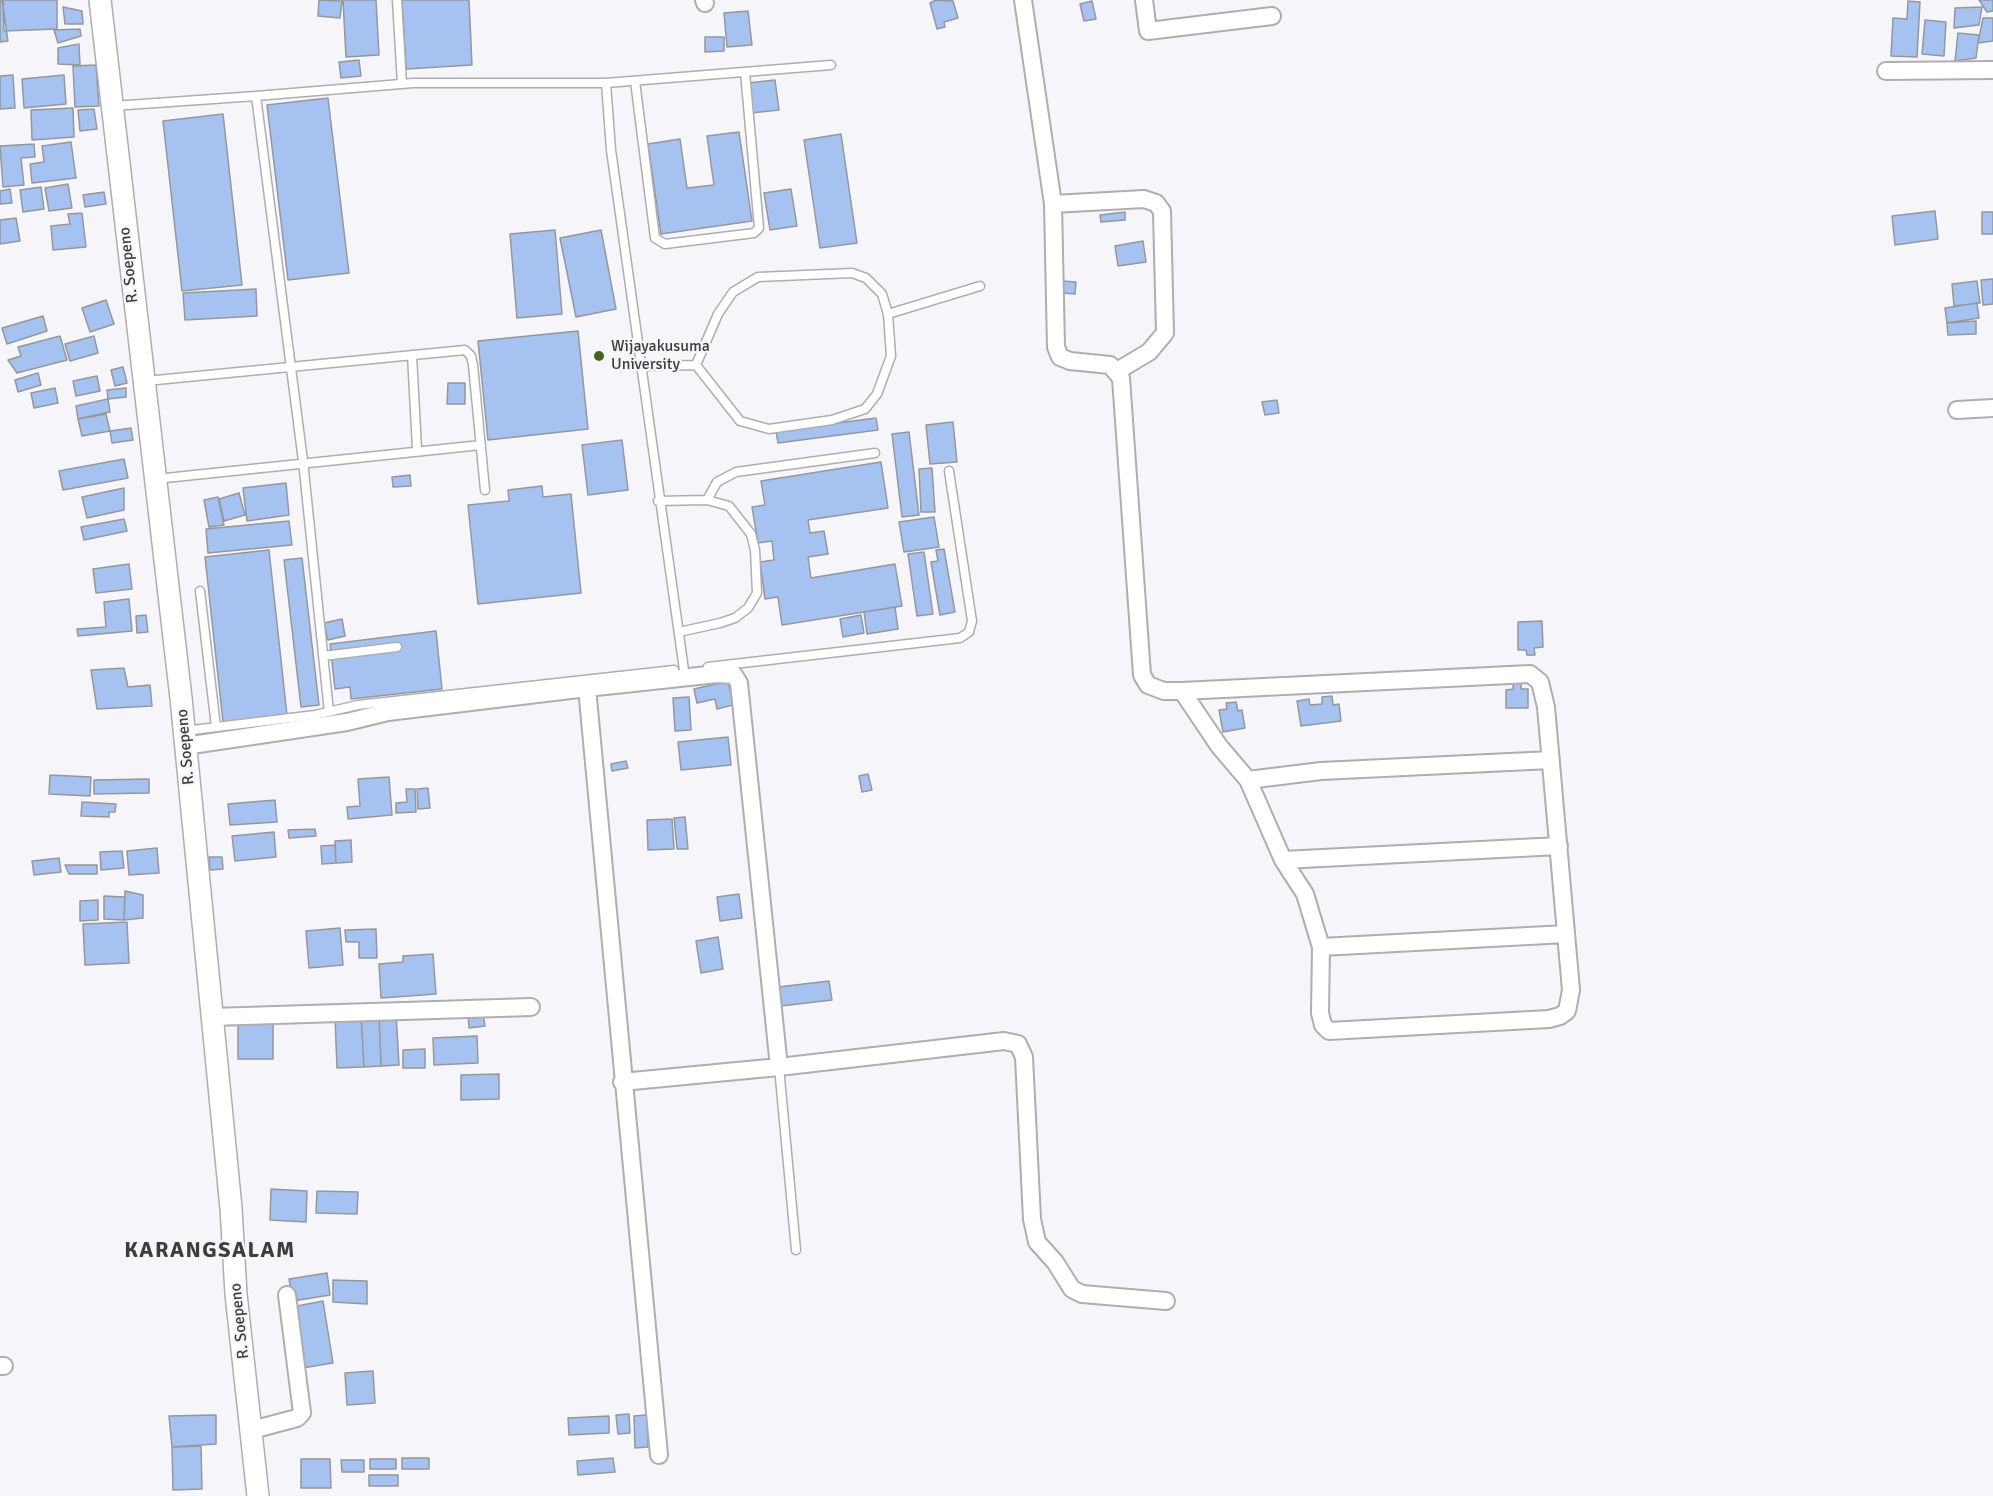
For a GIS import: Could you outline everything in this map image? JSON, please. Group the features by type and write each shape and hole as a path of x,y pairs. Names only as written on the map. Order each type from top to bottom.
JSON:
{"street":[{"name":"R. Soepeno","path":"100,0 184,739 212,1017 236,1294 258,1496"},
{"path":"1023,0 1053,204 1056,347 1060,357 1070,361 1110,365 1121,378 1142,675 1148,685 1164,691 1182,691 1530,674 1540,682 1545,693 1570,990 1567,1011 1560,1016 1329,1031 1323,1025 1320,1013 1321,946 1305,894 1283,860 1248,780 1219,746 1182,691"},
{"path":"1144,0 1148,31 1272,16"},
{"path":"1886,71 1993,70"},
{"path":"1053,204 1143,199 1155,203 1162,211 1165,333 1149,352 1117,371"},
{"path":"1958,410 1993,408"},
{"path":"184,739 347,722 388,712 587,688 729,674 737,678 779,1067"},
{"path":"587,688 622,1082 659,1455"},
{"path":"1248,780 1321,771 1551,760"},
{"path":"1283,860 1559,846"},
{"path":"1321,946 1566,934"},
{"path":"212,1017 531,1007"},
{"path":"622,1082 779,1067 1004,1041 1018,1044 1024,1057 1032,1219 1037,1242 1055,1262 1072,1289 1082,1294 1166,1302"},
{"path":"252,1430 297,1418 302,1413 286,1295"}],"lane":[{"path":"397,0 402,84"},
{"path":"112,106 402,84 495,81 606,83 831,65"},
{"path":"635,81 655,238 665,244 754,233 759,228 745,72"},
{"path":"606,83 611,150 658,501 684,670"},
{"path":"256,96 303,461 329,712"},
{"path":"852,273 866,278 882,294 888,314 891,356 877,394 865,409 832,420 769,429 740,421 696,365 718,314 733,292 758,277 852,273"},
{"path":"888,314 980,286"},
{"path":"142,381 465,350 471,356 485,490"},
{"path":"412,355 417,449"},
{"path":"640,366 696,365"},
{"path":"156,479 417,449 481,445"},
{"path":"707,500 717,482 736,472 875,453"},
{"path":"184,739 216,727 382,703 960,638 969,632 972,621 949,471"},
{"path":"658,501 707,500 729,507 751,534 755,550 757,593 748,608 735,618 698,630 679,632"},
{"path":"200,591 216,727"},
{"path":"323,656 398,647"},
{"path":"779,1067 796,1250"}],"building":[{"path":"0,0 2,0 8,41 0,42"},
{"path":"3,0 57,0 57,29 4,31"},
{"path":"319,0 342,1 340,18 318,16"},
{"path":"343,0 376,0 379,55 346,57"},
{"path":"402,0 469,0 472,65 406,69"},
{"path":"936,0 953,1 958,18 944,22 945,27 937,29 930,3"},
{"path":"1979,0 1993,0 1993,11 1987,12"},
{"path":"1092,1 1096,19 1084,21 1080,4"},
{"path":"1908,1 1920,2 1917,57 1891,56 1893,18 1907,19"},
{"path":"63,7 82,11 83,24 65,24"},
{"path":"1982,7 1979,25 1954,28 1955,8"},
{"path":"748,11 752,45 727,47 724,13"},
{"path":"1983,18 1993,18 1993,41 1978,43"},
{"path":"1925,20 1946,22 1944,56 1922,54"},
{"path":"80,29 81,36 58,43 54,30"},
{"path":"1958,33 1979,35 1976,58 1955,61"},
{"path":"705,37 724,37 724,51 705,52"},
{"path":"79,44 80,65 58,64 58,48"},
{"path":"359,60 361,76 341,78 339,62"},
{"path":"96,65 99,106 75,107 73,66"},
{"path":"13,75 15,108 0,109 0,76"},
{"path":"64,75 66,104 24,108 22,79"},
{"path":"775,80 779,110 751,113 748,83"},
{"path":"328,98 349,273 288,280 267,105"},
{"path":"73,108 74,137 32,140 31,110"},
{"path":"94,109 97,129 80,131 78,110"},
{"path":"223,114 242,285 182,291 163,121"},
{"path":"739,132 752,221 661,234 648,144 680,139 687,188 714,185 707,136"},
{"path":"841,134 857,243 820,248 804,140"},
{"path":"71,142 76,178 32,183 30,164 44,162 42,146"},
{"path":"34,144 35,157 21,158 24,185 3,187 0,146"},
{"path":"68,184 72,208 49,211 45,188"},
{"path":"41,187 44,209 23,212 20,190"},
{"path":"10,189 12,203 0,204 0,191"},
{"path":"791,189 797,226 770,230 764,193"},
{"path":"104,192 106,204 85,207 83,195"},
{"path":"1935,211 1938,239 1895,245 1892,216"},
{"path":"1125,212 1125,220 1101,222 1100,215"},
{"path":"1982,212 1993,212 1993,234 1982,234"},
{"path":"82,213 86,247 53,250 51,226 70,224 68,214"},
{"path":"16,218 20,241 0,244 0,220"},
{"path":"555,230 562,314 517,318 510,234"},
{"path":"601,230 616,309 576,317 560,238"},
{"path":"1143,241 1146,262 1118,266 1115,246"},
{"path":"1993,279 1993,304 1983,305 1981,280"},
{"path":"1063,281 1076,282 1075,294 1062,293"},
{"path":"1977,281 1980,303 1954,306 1952,284"},
{"path":"256,289 257,316 185,320 183,293"},
{"path":"106,300 114,324 90,332 82,308"},
{"path":"1977,303 1979,318 1947,323 1945,308"},
{"path":"43,316 47,331 7,344 2,328"},
{"path":"1976,321 1976,334 1948,335 1947,323"},
{"path":"578,331 588,429 488,440 478,341"},
{"path":"60,336 67,360 17,373 8,360 21,356 18,347"},
{"path":"94,336 98,353 70,361 65,344"},
{"path":"123,367 127,383 115,386 111,370"},
{"path":"38,373 41,385 18,392 15,380"},
{"path":"97,376 100,391 76,396 73,381"},
{"path":"448,383 465,383 465,404 447,404"},
{"path":"55,388 58,403 34,408 31,393"},
{"path":"126,388 126,397 108,399 107,390"},
{"path":"108,399 110,412 78,419 76,406"},
{"path":"1277,400 1279,413 1265,415 1262,402"},
{"path":"106,414 110,431 82,436 78,419"},
{"path":"876,418 878,430 778,443 776,431"},
{"path":"953,422 957,462 930,464 926,425"},
{"path":"131,428 133,440 112,443 110,431"},
{"path":"909,432 919,515 902,517 892,434"},
{"path":"622,440 628,490 588,495 582,445"},
{"path":"124,459 128,478 63,490 59,471"},
{"path":"881,462 888,508 808,520 810,533 824,531 828,554 808,557 811,578 895,564 902,606 782,625 778,597 765,599 760,562 774,560 772,541 758,543 752,507 765,505 761,481"},
{"path":"932,468 935,512 921,512 919,469"},
{"path":"410,475 411,486 393,487 392,477"},
{"path":"286,483 289,515 247,521 243,488"},
{"path":"542,486 543,497 571,494 581,593 478,604 468,505 509,501 508,490"},
{"path":"124,488 124,510 87,518 82,497"},
{"path":"239,493 245,515 224,521 219,499"},
{"path":"218,497 224,525 209,527 204,500"},
{"path":"934,517 939,547 904,552 899,522"},
{"path":"124,519 127,531 84,540 81,527"},
{"path":"289,521 292,545 208,553 206,529"},
{"path":"944,549 955,612 940,615 931,562 938,561 936,550"},
{"path":"269,550 287,715 223,722 205,557"},
{"path":"924,552 933,614 917,616 908,554"},
{"path":"302,558 319,705 301,707 284,560"},
{"path":"129,564 132,589 96,593 93,569"},
{"path":"129,599 132,631 78,636 77,629 106,627 104,602"},
{"path":"895,607 898,629 867,634 864,612"},
{"path":"146,615 148,632 137,633 136,616"},
{"path":"861,615 864,633 843,637 840,619"},
{"path":"342,619 345,636 328,640 324,623"},
{"path":"1542,621 1543,647 1534,648 1535,655 1527,655 1526,650 1518,650 1518,622"},
{"path":"436,631 442,689 351,699 350,687 335,689 330,644"},
{"path":"124,668 128,687 150,685 152,706 97,709 91,670"},
{"path":"728,681 733,705 717,709 715,699 697,703 694,689"},
{"path":"1513,683 1521,683 1521,689 1528,689 1528,708 1506,708 1506,690 1513,689"},
{"path":"1332,696 1333,705 1339,704 1341,721 1301,726 1297,701 1309,699 1310,705 1322,704 1322,697"},
{"path":"689,697 691,730 675,731 673,698"},
{"path":"1236,702 1238,711 1242,710 1245,728 1223,732 1219,710 1227,709 1226,703"},
{"path":"728,737 731,765 681,770 678,742"},
{"path":"626,761 628,768 612,771 611,764"},
{"path":"868,774 872,790 862,792 859,776"},
{"path":"50,775 91,777 90,796 49,794"},
{"path":"389,777 392,815 348,819 347,807 360,806 358,779"},
{"path":"149,779 149,793 94,794 94,780"},
{"path":"428,788 430,808 418,809 417,789"},
{"path":"406,789 415,789 416,812 396,813 396,803 407,802"},
{"path":"275,800 277,822 230,825 228,804"},
{"path":"82,802 116,804 115,812 109,812 109,817 81,816"},
{"path":"685,817 688,849 677,849 674,818"},
{"path":"672,819 674,849 648,850 647,820"},
{"path":"315,829 316,836 289,838 288,830"},
{"path":"274,832 276,857 235,861 232,836"},
{"path":"351,840 352,862 336,863 335,841"},
{"path":"335,845 336,863 322,864 321,846"},
{"path":"157,848 159,873 129,875 127,851"},
{"path":"122,851 124,868 101,870 100,852"},
{"path":"209,857 222,857 223,869 210,870"},
{"path":"59,858 61,872 34,875 32,861"},
{"path":"65,865 97,865 97,874 69,874"},
{"path":"125,891 143,895 143,918 124,920"},
{"path":"739,894 742,918 720,921 717,897"},
{"path":"104,896 125,897 124,920 104,919"},
{"path":"98,900 98,920 80,921 80,901"},
{"path":"127,922 129,963 85,965 83,924"},
{"path":"340,928 343,965 309,968 306,931"},
{"path":"376,929 377,958 359,958 359,942 346,942 345,930"},
{"path":"718,937 723,969 701,973 696,941"},
{"path":"433,954 436,994 381,998 379,964 403,962 403,956"},
{"path":"829,981 832,1000 781,1006 778,987"},
{"path":"396,1013 399,1065 381,1066 379,1014"},
{"path":"483,1013 485,1026 469,1028 468,1014"},
{"path":"379,1014 381,1066 364,1067 361,1015"},
{"path":"361,1015 364,1067 337,1068 335,1017"},
{"path":"238,1021 273,1021 273,1059 238,1059"},
{"path":"477,1036 478,1063 434,1065 433,1038"},
{"path":"425,1049 425,1068 403,1068 403,1050"},
{"path":"499,1074 499,1099 461,1100 461,1075"},
{"path":"271,1189 307,1191 306,1222 270,1220"},
{"path":"317,1191 358,1192 357,1214 316,1213"},
{"path":"327,1273 330,1295 293,1301 289,1279"},
{"path":"333,1280 367,1281 367,1304 333,1302"},
{"path":"323,1301 333,1363 302,1368 292,1307"},
{"path":"373,1371 375,1403 347,1405 345,1373"},
{"path":"629,1414 630,1433 618,1434 616,1415"},
{"path":"216,1415 216,1444 172,1447 169,1416"},
{"path":"647,1415 648,1447 635,1448 634,1416"},
{"path":"609,1416 609,1433 569,1435 568,1418"},
{"path":"201,1446 202,1489 173,1490 172,1447"},
{"path":"402,1458 429,1458 429,1469 402,1469"},
{"path":"613,1458 615,1472 578,1475 577,1461"},
{"path":"301,1459 330,1459 331,1488 301,1488"},
{"path":"370,1459 396,1459 396,1469 370,1469"},
{"path":"341,1460 364,1460 364,1472 342,1472"},
{"path":"369,1475 398,1475 398,1486 369,1486"}],"place":[{"name":"Wijayakusuma University","path":"599,356"}],"district":[{"name":"KARANGSALAM","path":"210,1251"}]}
